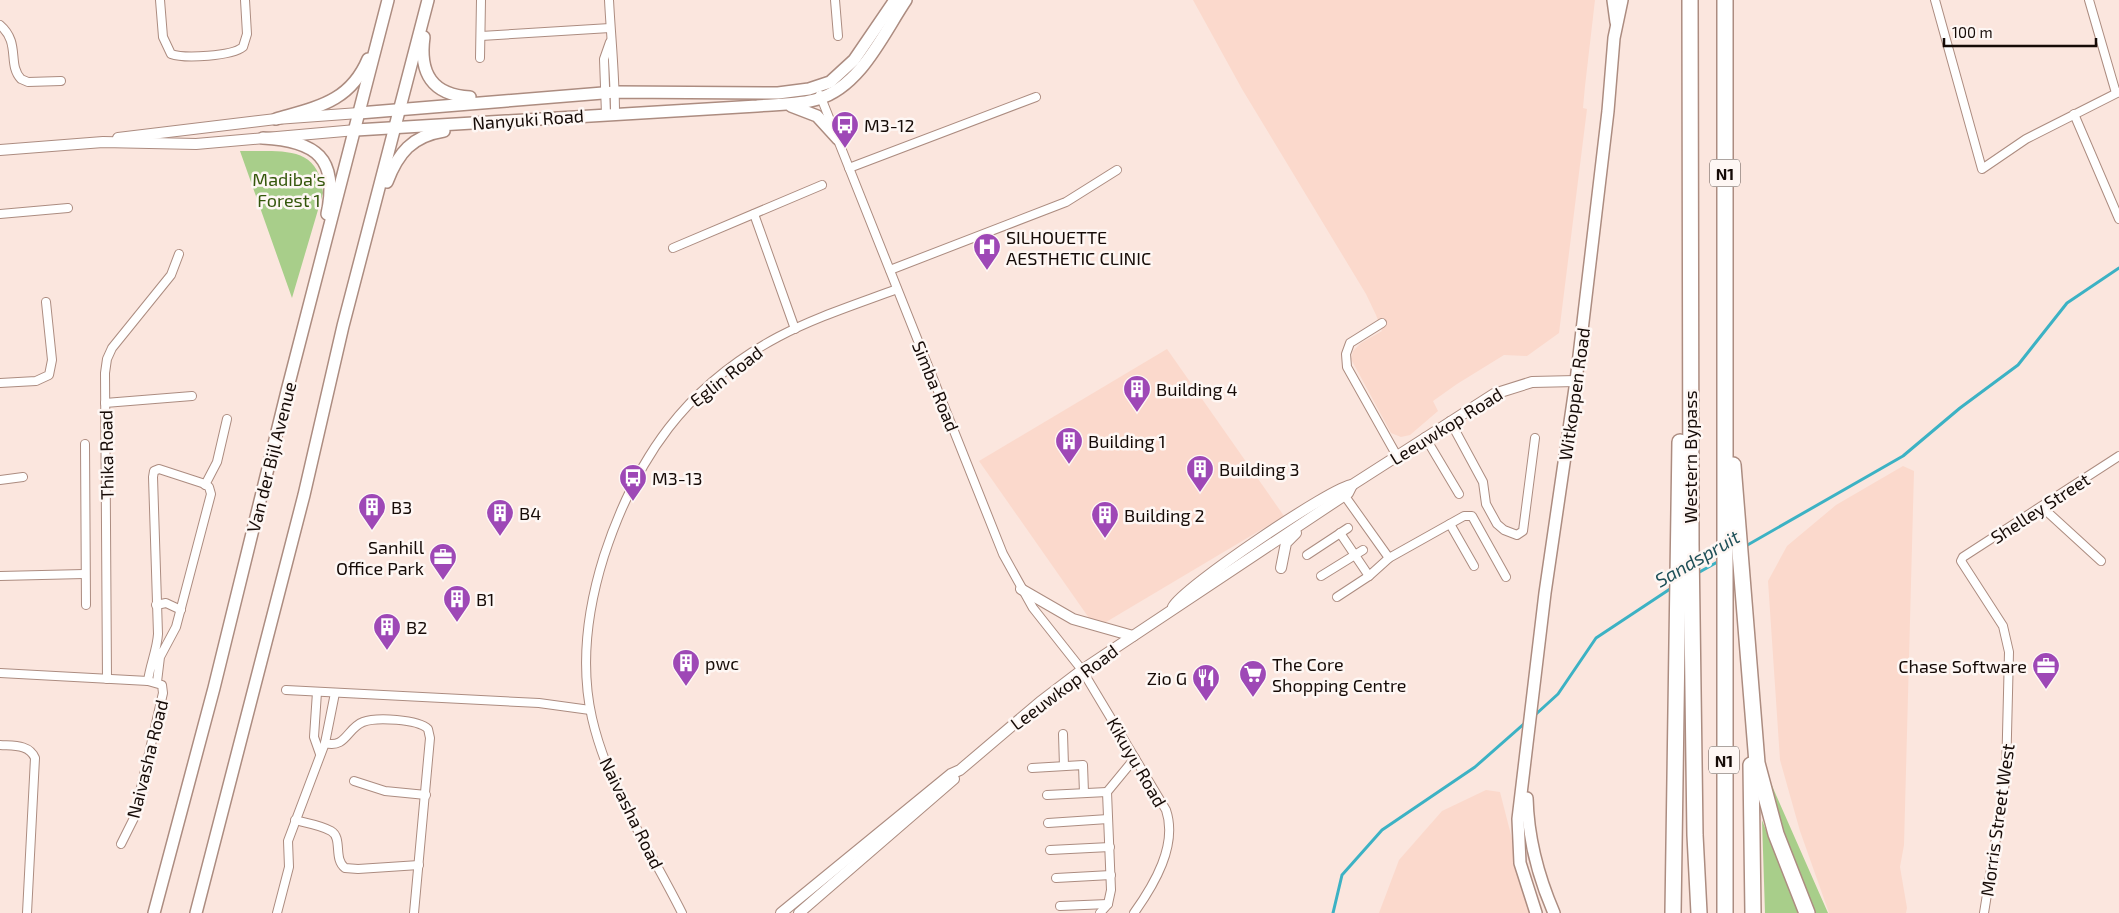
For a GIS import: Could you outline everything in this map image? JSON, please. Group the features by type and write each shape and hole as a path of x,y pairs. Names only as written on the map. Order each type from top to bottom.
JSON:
{"highway":[{"name":"Western Bypass","path":"1690,0 1690,339 1681,408 1685,545 1684,625 1699,913"},
{"name":"N1","path":"1725,0 1725,346 1731,524"},
{"name":"Western Bypass","path":"1725,913 1726,607 1731,524"},
{"path":"1731,524 1744,603 1761,782 1776,834 1807,913"},
{"path":"1673,913 1684,625"},
{"path":"1751,686 1753,913"}],"main road":[{"name":"Van der Bijl Avenue","path":"154,913 214,688 388,0"},
{"path":"429,0 422,51 423,63 428,77 450,94 507,100"},
{"path":"196,913 302,504 343,326 429,0"},
{"name":"Nanyuki Road","path":"360,113 610,92 819,92 854,60 895,0"},
{"name":"Nanyuki Road","path":"356,130 777,104 845,85 856,74 906,0"},
{"name":"Witkoppen Road","path":"1613,0 1616,22"},
{"name":"Witkoppen Road","path":"1536,913 1523,875 1518,846 1518,819 1526,765 1534,684 1576,381 1608,111 1616,22 1622,0"},
{"path":"276,119 325,104 349,89 363,69 382,25"},
{"path":"777,104 795,107 812,113 820,118 838,139"},
{"path":"367,236 393,167 403,151 422,137 453,129 458,124"},
{"path":"263,138 292,141 309,148 325,165 331,177 331,194 314,270 307,316"},
{"name":"Witkoppen Road","path":"1526,765 1529,833 1538,872 1554,913"}],"street":[{"path":"160,0 165,45 171,54 183,56 233,52 243,47 248,34 245,0"},
{"path":"480,58 481,0"},
{"path":"609,0 610,42 604,59 610,92 611,113"},
{"path":"835,0 838,36"},
{"path":"1934,0 1982,169 2026,140 2118,92 2089,0"},
{"path":"0,25 7,31 13,42 17,72 21,79 28,82 61,81"},
{"path":"481,36 610,28"},
{"name":"Simba Road","path":"819,92 996,541 1021,589 1082,670"},
{"path":"849,168 1036,96"},
{"name":"Nanyuki Road","path":"103,142 117,138 276,119 360,113"},
{"path":"2074,114 2119,219"},
{"name":"Nanyuki Road","path":"0,150 103,142 196,144 356,130"},
{"path":"890,270 1054,207 1117,170"},
{"path":"673,248 822,185"},
{"path":"0,214 68,208"},
{"path":"754,214 796,329"},
{"name":"Thika Road","path":"107,679 105,373 109,353 170,275 179,254"},
{"name":"Eglin Road","path":"590,708 586,666 587,645 597,582 622,508 634,480 663,434 703,390 760,348 796,329 897,289"},
{"path":"0,383 36,381 49,374 52,360 46,302"},
{"path":"1382,323 1350,343 1345,360 1347,367 1397,456"},
{"name":"Leeuwkop Road","path":"1172,608 1178,598 1213,571 1352,486 1494,394 1519,384 1576,381"},
{"path":"105,403 192,396"},
{"path":"205,485 217,462 227,419"},
{"path":"1450,421 1483,482 1486,504 1497,524 1504,530 1518,535 1523,531 1534,438"},
{"path":"1425,438 1459,494"},
{"path":"85,444 84,574 86,605"},
{"name":"Shelley Street","path":"1962,561 1964,557 2119,456"},
{"path":"148,681 150,663 158,643 153,474 159,469 205,485 210,489 211,494 176,627 160,657 157,682"},
{"path":"0,480 23,477"},
{"path":"1342,492 1389,558"},
{"name":"Leeuwkop Road","path":"781,913 894,819 951,774 960,770 1040,702 1082,670 1172,608 1185,602 1323,510 1342,492"},
{"path":"2042,507 2101,560"},
{"path":"1281,568 1286,543 1323,510"},
{"path":"1337,597 1369,576 1389,558 1466,515 1472,516 1506,577"},
{"path":"1450,524 1474,566"},
{"path":"1307,555 1348,528"},
{"path":"1340,533 1369,576"},
{"path":"1321,576 1363,550"},
{"name":"Morris Street West","path":"1962,561 2003,626 2009,652 2006,776 1984,913"},
{"path":"0,576 84,574"},
{"path":"1021,589 1073,619 1133,636"},
{"path":"156,605 166,603 180,610"},
{"name":"Kikuyu Road","path":"1082,670 1166,810 1170,833 1164,858 1134,913"},
{"name":"Naivasha Road","path":"0,673 148,681 157,682 162,685 163,693 134,818 121,844"},
{"path":"286,690 550,704 590,708"},
{"path":"319,692 314,737 320,754"},
{"path":"277,913 289,867 288,841 325,743 334,693"},
{"name":"Naivasha Road","path":"590,708 605,761 620,795 682,913"},
{"path":"325,743 333,745 343,741 360,723 371,720 407,721 425,726 430,733 426,795 414,913"},
{"path":"1063,734 1064,766"},
{"path":"0,745 25,747 35,758 26,913"},
{"path":"1100,913 1108,904 1111,875 1107,792 1135,758"},
{"path":"1032,768 1082,765 1084,794"},
{"name":"Leeuwkop Road","path":"799,913 956,778 960,770"},
{"path":"354,781 385,792 426,795"},
{"path":"1047,795 1107,792"},
{"path":"1048,823 1108,819"},
{"path":"295,820 332,831 336,837 339,862 349,869 419,865"},
{"path":"1050,850 1110,847"},
{"path":"1056,878 1111,875"},
{"path":"1060,906 1108,904"}],"shaded area":[{"path":"1193,0 1595,0 1583,108 1587,109 1559,333 1527,356 1504,355 1457,384 1433,401 1438,411 1410,435 1401,437 1391,433 1351,359 1353,351 1361,343 1382,331 1376,315 1366,294 1242,89"},
{"path":"1167,349 1284,516 1096,628 979,461"},
{"path":"1903,466 1914,471 1904,845 1900,867 1907,908 1906,913 1829,913 1800,831 1780,760 1768,581 1787,546 1836,505"},
{"path":"1486,790 1500,792 1531,913 1379,913 1399,860 1442,811"}],"green space":[{"name":"Madiba's Forest 1","path":"240,151 269,151 295,154 305,158 314,165 320,177 323,193 292,298"},
{"path":"1768,776 1828,913 1813,913 1789,852"},
{"path":"1762,820 1798,913 1765,913"}],"waterway":[{"name":"Sandspruit","path":"1744,547 1903,456 1960,408 2018,365 2067,303 2119,268"},
{"name":"Sandspruit","path":"1696,574 1721,560"},
{"name":"Sandspruit","path":"1535,715 1558,694 1596,638 1673,587"},
{"name":"Sandspruit","path":"1333,913 1342,875 1382,830 1475,767 1526,722"}],"place":[{"name":"M3-12","path":"845,149"},
{"name":"SILHOUETTE AESTHETIC CLINIC","path":"987,271"},
{"name":"Building 4","path":"1137,413"},
{"name":"Building 1","path":"1069,465"},
{"name":"Building 3","path":"1200,493"},
{"name":"M3-13","path":"633,502"},
{"name":"B3","path":"372,531"},
{"name":"B4","path":"500,537"},
{"name":"Building 2","path":"1105,539"},
{"name":"Sanhill Office Park","path":"443,581"},
{"name":"B1","path":"457,623"},
{"name":"B2","path":"387,651"},
{"name":"pwc","path":"686,687"},
{"name":"Chase Software","path":"2046,690"},
{"name":"The Core Shopping Centre","path":"1253,698"},
{"name":"Zio G","path":"1206,702"}]}
